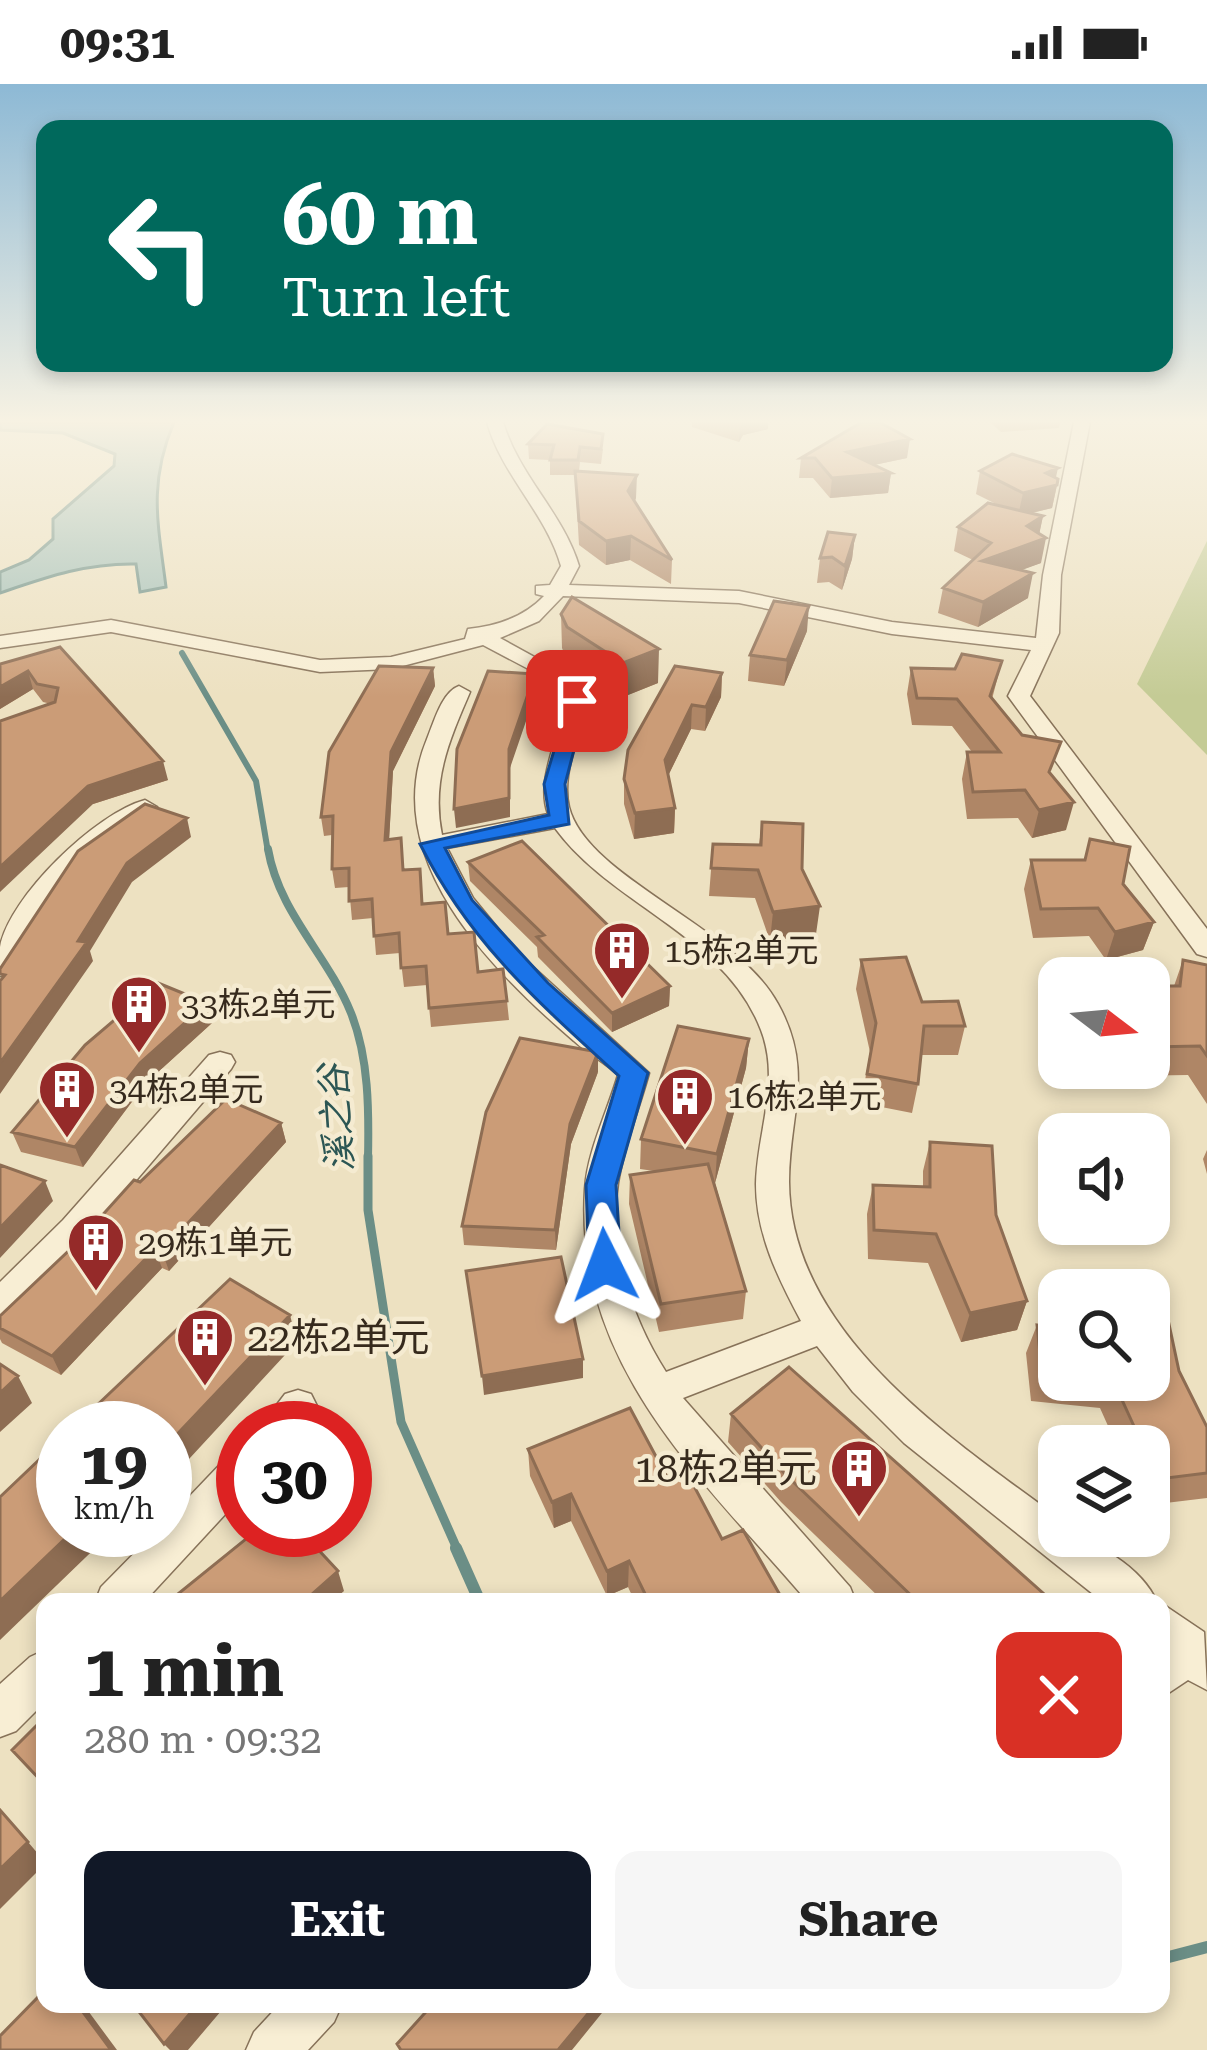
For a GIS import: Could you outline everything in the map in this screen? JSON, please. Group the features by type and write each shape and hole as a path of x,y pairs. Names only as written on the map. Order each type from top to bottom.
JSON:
{"street":[{"path":"522,514 551,556 550,591"},
{"path":"0,642 111,626 289,662 359,667 428,656 532,617 570,566 567,553 540,514"},
{"path":"1064,514 1052,574 1049,633 1021,682 1021,705 1207,948"},
{"path":"550,591 739,597 892,628 1042,645"},
{"path":"0,629 76,617 133,617 277,648 346,655 480,636 569,682 577,701 555,784 561,819 597,860 721,951 764,1002 785,1055 789,1088 773,1205 789,1273 824,1328 875,1387 972,1476 1124,1593"},
{"path":"459,692 429,767 424,804 431,844 462,903 538,989 634,1073 601,1185 605,1265 623,1336 682,1428 827,1593"},
{"path":"0,967 77,846 110,822 145,807"},
{"path":"431,844 561,819"},
{"path":"0,1304 74,1229 220,1062"},
{"path":"658,1390 824,1328"},
{"path":"125,1593 216,1496"},
{"path":"0,1715 36,1681"},
{"path":"272,2050 307,2013"}],"green space":[{"path":"1207,541 1207,755 1137,684"}],"water":[{"path":"59,514 158,514 166,587 140,592 136,564 118,564 67,572 0,593 0,572 29,560 53,539 53,519"}],"building":[{"path":"578,514 643,514 672,560 631,536 606,541 579,521"},
{"path":"975,514 1033,514 1043,516 1027,526 1046,538 982,561 1033,573 983,602 943,588 991,543 958,527"},
{"path":"828,532 855,535 845,566 832,557 820,558"},
{"path":"572,597 659,649 623,663 567,627 561,614"},
{"path":"774,601 809,606 787,660 750,655"},
{"path":"60,647 163,761 88,786 0,867 0,721 55,702 58,688 37,684 28,671 0,687 0,664"},
{"path":"962,654 1002,661 990,696 1022,735 1061,742 1049,772 1074,802 1039,810 1025,790 973,792 967,752 1000,752 957,699 917,698 911,668 955,669"},
{"path":"379,666 433,668 391,752 385,840 401,838 403,870 420,869 422,904 445,902 448,934 474,932 478,972 503,969 507,1001 429,1008 426,966 401,968 399,933 374,936 372,899 349,901 349,868 332,869 333,816 321,817 329,752"},
{"path":"675,666 722,673 706,707 692,705 665,760 675,808 635,813 624,779 628,750"},
{"path":"488,671 535,674 509,749 509,798 454,809 457,749"},
{"path":"145,804 187,818 127,863 78,941 87,942 0,1063 0,981 5,975 0,969 78,851"},
{"path":"762,822 803,824 802,869 820,906 773,912 758,870 711,868 713,844 761,845"},
{"path":"1090,839 1130,847 1123,884 1154,922 1115,932 1098,908 1041,909 1031,860 1085,860"},
{"path":"522,841 670,986 612,1013 537,937 544,935 468,862"},
{"path":"906,957 922,1002 958,1001 965,1026 924,1026 918,1084 867,1074 876,1023 861,960"},
{"path":"1183,960 1207,965 1207,1056 1200,1046 1170,1047 1170,986 1180,986"},
{"path":"158,983 207,1003 140,1063 75,1147 12,1132 85,1045"},
{"path":"678,1026 749,1039 717,1154 641,1139"},
{"path":"520,1038 598,1052 570,1124 555,1230 462,1226 486,1112"},
{"path":"226,1099 281,1123 162,1251 155,1249 52,1356 0,1328 0,1316 80,1240 134,1180 140,1182"},
{"path":"930,1142 992,1146 996,1215 1027,1301 970,1313 936,1234 874,1230 873,1185 930,1187"},
{"path":"708,1164 746,1291 661,1304 630,1175"},
{"path":"0,1165 45,1181 0,1228"},
{"path":"561,1257 583,1359 482,1376 466,1271"},
{"path":"230,1279 290,1315 192,1418 192,1401 101,1401"},
{"path":"1170,1329 1179,1371 1207,1427 1207,1473 1170,1478 1170,1425 1133,1425 1123,1401 1170,1401"},
{"path":"0,1364 18,1376 0,1393"},
{"path":"789,1367 1043,1593 909,1593 786,1475 731,1414"},
{"path":"630,1408 667,1477 685,1469 722,1539 743,1530 779,1593 645,1593 629,1561 607,1571 571,1494 552,1502 528,1449"},
{"path":"36,1463 36,1557 46,1557 0,1601 0,1497"},
{"path":"224,1557 325,1557 338,1571 313,1593 179,1593"},
{"path":"36,1726 36,1775 12,1750"},
{"path":"0,1810 28,1842 0,1869"},
{"path":"36,1999 36,2013 84,2013 111,2050 0,2050 0,2036"},
{"path":"140,2013 190,2013 164,2044"},
{"path":"425,2013 589,2013 558,2050 401,2050 397,2044"}],"waterway":[{"name":"溪之谷","path":"182,653 256,781 268,852"},
{"name":"溪之谷","path":"268,849 282,893 341,992 357,1030 367,1085 368,1210 401,1422 458,1551"},
{"name":"溪之谷","path":"456,1548 476,1593"},
{"name":"溪之谷","path":"1170,1957 1207,1947"}],"place":[{"name":"15栋2单元","path":"622,1001"},
{"name":"33栋2单元","path":"139,1055"},
{"name":"34栋2单元","path":"67,1140"},
{"name":"16栋2单元","path":"685,1147"},
{"name":"29栋1单元","path":"96,1293"},
{"name":"22栋2单元","path":"205,1388"},
{"name":"18栋2单元","path":"859,1519"}],"route":[{"path":"577,701 555,784 555,806 561,819 431,844 462,903 538,989 634,1073 601,1185 605,1265"}]}
